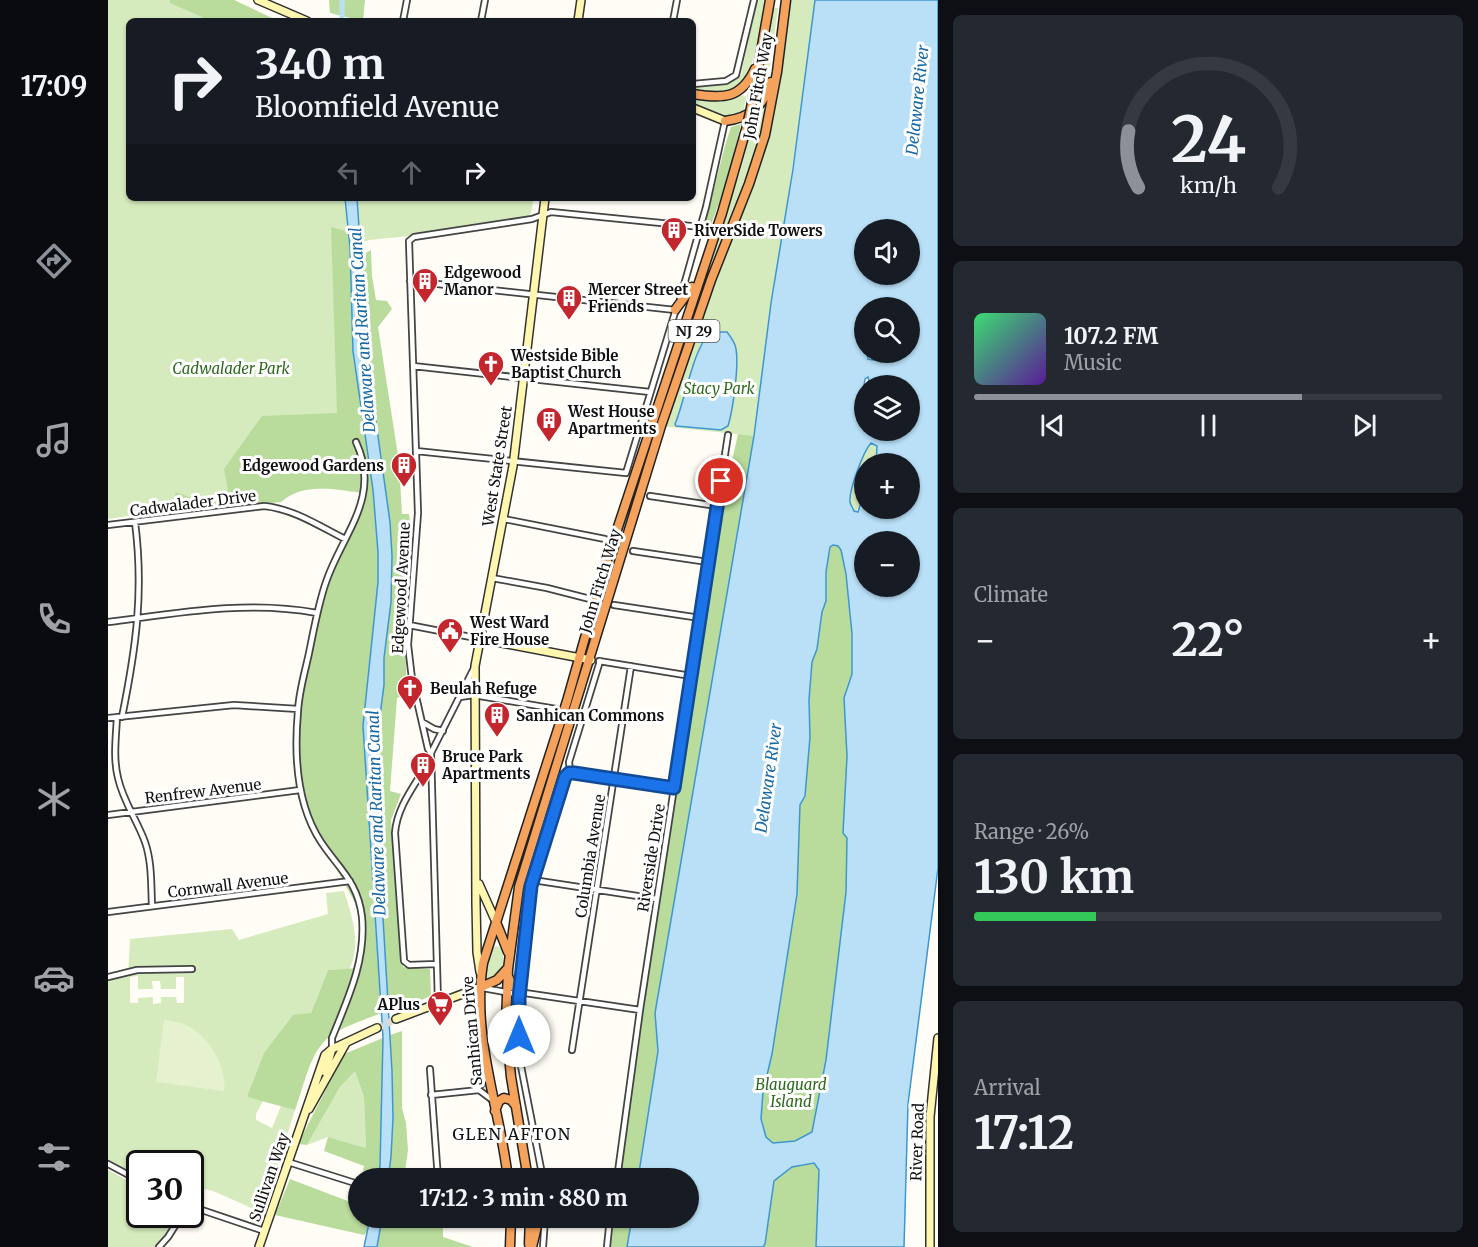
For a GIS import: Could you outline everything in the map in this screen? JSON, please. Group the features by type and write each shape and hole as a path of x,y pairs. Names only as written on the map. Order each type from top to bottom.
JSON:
{"highway":[{"name":"John Fitch Way","path":"481,984 487,948 579,657 610,549 736,170 752,104 770,0"},
{"name":"John Fitch Way","path":"526,1168 507,1045 507,971 519,887 595,660 610,590 664,417 711,280 758,157 770,113 786,0"},
{"path":"725,121 743,117 755,111 766,98 771,85 782,29"},
{"path":"696,94 720,97 738,91 750,79 760,58"},
{"path":"675,310 689,292 708,251"},
{"path":"496,922 506,944 509,958"},
{"path":"487,948 494,943 506,944"},
{"path":"481,984 497,980 507,971 512,985 520,992"},
{"name":"Sanhican Drive","path":"481,984 482,1028 488,1074 506,1168"},
{"path":"494,1106 504,1098 511,1100 516,1107"},
{"path":"510,1247 511,1228"},
{"path":"530,1228 530,1247"},
{"path":"530,1247 535,1228"}],"main road":[{"path":"258,0 300,18"},
{"path":"578,18 581,0"},
{"path":"696,109 725,121"},
{"name":"West State Street","path":"475,666 514,462 544,201"},
{"path":"481,639 595,660"},
{"name":"Sanhican Drive","path":"475,666 477,952 481,984"},
{"name":"Sanhican Drive","path":"477,879 496,922"},
{"path":"396,1020 481,984"},
{"path":"322,1087 332,1049 377,1028"},
{"name":"River Road","path":"930,1247 929,1158 932,1087 938,1038"},
{"name":"Sullivan Way","path":"304,1117 347,1042"},
{"name":"Sullivan Way","path":"259,1247 325,1055 332,1049"}],"street":[{"path":"403,18 406,0"},
{"path":"482,18 485,0"},
{"path":"674,18 677,0"},
{"path":"696,84 726,81 735,76 754,0"},
{"path":"416,451 626,473 700,227 725,121"},
{"path":"542,214 574,213 700,227"},
{"name":"Edgewood Avenue","path":"438,1002 431,755 410,669 409,625 417,545 416,451 408,243 414,237 532,219 542,214"},
{"path":"410,281 675,310"},
{"path":"413,366 650,392"},
{"name":"Riverside Drive","path":"618,1168 640,1010 728,435"},
{"path":"332,1049 332,1038 357,974 362,950 362,915 345,871 321,841 308,815 300,790 296,746 298,709 317,613 326,581 358,516 364,492 361,456 356,442"},
{"path":"650,496 717,506"},
{"name":"Cadwalader Drive","path":"108,525 270,507 296,514 345,539"},
{"path":"504,519 606,538"},
{"path":"135,522 139,558 139,618 115,747 117,773 130,812 147,847 152,906"},
{"path":"633,551 708,562"},
{"path":"492,578 548,588 590,599"},
{"path":"614,605 700,618"},
{"path":"108,622 232,607 280,608 317,613"},
{"path":"409,625 481,639"},
{"path":"574,773 569,767 569,762 595,660 691,676"},
{"name":"West State Street","path":"436,964 409,965 404,961 395,834 405,800 431,755 460,697 462,688 475,666"},
{"name":"Columbia Avenue","path":"572,1050 631,666"},
{"path":"460,697 474,695 556,709"},
{"path":"108,718 234,705 298,709"},
{"path":"422,722 443,731"},
{"path":"541,1168 520,1061 520,992 533,880 565,777 569,773 574,773 674,788"},
{"name":"Renfrew Avenue","path":"108,815 300,790"},
{"path":"533,880 657,899"},
{"name":"Cornwall Avenue","path":"108,912 350,881"},
{"path":"108,977 137,970 192,969"},
{"path":"481,984 516,994 520,992 640,1010"},
{"path":"430,1069 437,1168"},
{"path":"474,1090 481,1085 488,1074"},
{"path":"431,1095 474,1090 487,1095 494,1106"},
{"path":"929,1158 938,1159"},
{"path":"288,1162 348,1181"},
{"path":"108,1164 126,1174"},
{"path":"204,1211 264,1231"},
{"path":"159,1247 174,1228"},
{"path":"543,1247 544,1228"},
{"path":"607,1247 609,1228"}],"green space":[{"name":"Cadwalader Park","path":"108,0 234,0 272,18 126,18 126,201 533,201 530,217 361,243 353,492 315,489 297,492 281,502 171,510 108,519"},
{"path":"170,0 234,0 272,18 204,18 170,3"},
{"path":"329,0 365,0 363,18 351,18 330,13"},
{"path":"757,0 764,0 755,53 744,79 736,88 726,93 696,91 696,87 725,84 741,75"},
{"name":"Stacy Park","path":"785,0 815,0 754,436 661,426 765,135"},
{"path":"773,8 778,8 767,88 757,105"},
{"path":"743,95 746,97 743,115 725,117 696,106 696,98 721,102"},
{"path":"766,108 746,178 683,349 608,577 616,543 740,172 754,118"},
{"path":"741,124 728,178 707,236 702,235 731,127"},
{"path":"331,227 349,232 353,351 373,490 378,552 378,582 363,726 381,1013 342,1029 322,1044 309,1067 295,1110 247,1097 264,1053 293,1015 311,1013 328,970 359,968 360,912 298,798 296,714 319,602 363,493 320,488 299,492 281,502 171,510 176,492 200,501 228,490 224,469 262,416 337,413"},
{"path":"371,250 376,300 387,301 392,309 378,327 399,462 402,514 409,514 413,549 405,643 407,694 397,698 390,791 401,794 391,820 403,967 430,969 431,996 397,1010 388,1011 380,868 378,731 391,602 392,556 390,522 369,372 363,299 362,255"},
{"path":"738,434 754,436 655,1013 658,1051 640,1168 622,1168 652,951 717,529"},
{"path":"872,443 877,446 877,453 864,453"},
{"path":"854,483 854,509 850,502"},
{"name":"Blauguard Island","path":"832,544 841,550 846,574 852,634 852,674 844,698 847,756 843,833 847,838 846,892 826,1060 812,1132 795,1141 773,1143 766,1137 761,1119 763,1092 772,1054 797,894 800,805 805,796 810,737 809,700 812,662 817,649 822,612 826,601 826,572"},
{"path":"344,891 354,930 353,960 349,969 328,970 311,1013 247,1097 263,1101 256,1114 256,1120 272,1128 281,1106 295,1110 259,1225 252,1223 254,1209 204,1189 204,1150 126,1150 126,1171 108,1162 108,981 128,976 130,939 232,929 239,940 328,914 326,893","holes":["138,976 138,989 153,989 152,981 160,981 161,989 176,989 176,977 184,977 184,1003 177,1003 176,997 161,997 161,1003 153,1004 153,997 138,998 138,1003 130,1003 130,977"]},
{"path":"497,946 502,949 501,970 485,982 491,948"},
{"path":"164,1020 188,1026 203,1037 215,1053 223,1072 224,1091 156,1082"},
{"path":"402,1031 402,1108 406,1123 408,1150 406,1168 389,1168 393,1118 390,1035"},
{"path":"383,1038 380,1168 364,1168 364,1166 324,1151 328,1137 366,1148 364,1097 355,1071 340,1087 307,1145 298,1144 344,1054"},
{"path":"355,1070 364,1097 366,1148 328,1137 307,1145 340,1087"},
{"path":"814,1163 819,1170 816,1247 763,1247 774,1181 792,1167"},
{"path":"108,1170 126,1180 126,1228 169,1228 154,1247 108,1247"},
{"path":"290,1179 348,1201 348,1228 368,1228 364,1235 275,1215"},
{"path":"380,1228 443,1228 443,1237 473,1247 377,1247"},
{"path":"611,1228 630,1228 627,1247 610,1247"}],"water":[{"name":"Delaware River","path":"815,0 938,0 938,868 908,1104 904,1247 816,1247 819,1170 814,1163 792,1167 774,1181 763,1247 627,1247 630,1228 699,1228 699,1168 640,1168 658,1051 655,1013 754,436 771,303 793,169","holes":["838,546 841,550 846,574 852,634 852,674 844,698 847,756 843,833 847,838 846,892 826,1060 812,1132 795,1141 773,1143 766,1137 761,1119 763,1092 772,1054 797,894 800,805 805,796 810,737 809,700 812,662 817,649 822,612 826,601 826,572 830,547"]},
{"path":"345,201 357,201 369,372 390,522 392,556 391,602 378,731 380,867 392,1071 393,1118 390,1168 380,1168 383,1038 363,726 378,582 378,552 373,490 353,351 350,247"},
{"path":"727,332 735,344 737,357 735,388 728,426 721,430 676,426 694,363 704,341 713,333"},
{"path":"368,1228 380,1228 377,1247 364,1247"}],"waterway":[{"name":"Delaware and Raritan Canal","path":"342,0 342,18"}],"tunnel":[{"path":"377,1028 396,1019"}],"place":[{"name":"RiverSide Towers","path":"674,253"},
{"name":"Edgewood Manor","path":"425,304"},
{"name":"Mercer Street Friends","path":"569,321"},
{"name":"Westside Bible Baptist Church","path":"491,387"},
{"name":"West House Apartments","path":"549,443"},
{"name":"Edgewood Gardens","path":"404,488"},
{"name":"West Ward Fire House","path":"450,654"},
{"name":"Beulah Refuge","path":"410,711"},
{"name":"Sanhican Commons","path":"497,738"},
{"name":"Bruce Park Apartments","path":"423,788"},
{"name":"APlus","path":"440,1027"}],"district":[{"name":"GLEN AFTON","path":"512,1134"}],"route":[{"path":"519,1036 519,998 531,886 566,775 574,773 674,788 721,481"}]}
